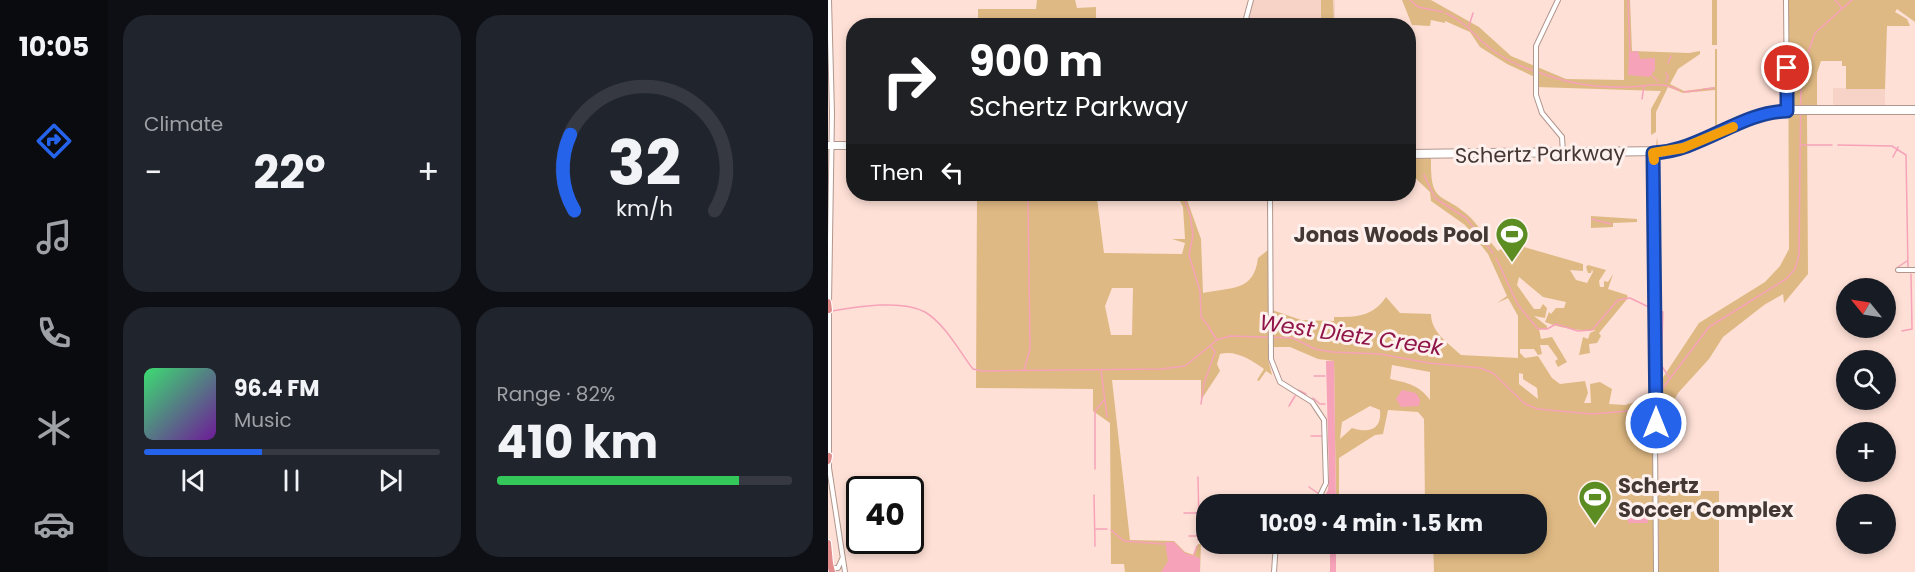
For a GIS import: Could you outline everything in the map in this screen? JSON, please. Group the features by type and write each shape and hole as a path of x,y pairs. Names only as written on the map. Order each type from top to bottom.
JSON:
{"highway":[{"path":"828,302 829,310"},
{"path":"828,543 829,566 832,572"}],"main road":[{"path":"829,0 831,137 829,459 831,492 845,572"},
{"path":"1246,18 1251,0"},
{"path":"1558,0 1536,46 1536,95 1539,107 1562,137 1563,152"},
{"path":"1786,0 1787,110"},
{"name":"Schertz Parkway","path":"1416,154 1653,151 1683,148 1768,113 1787,110 1914,110"},
{"path":"831,137 838,146"},
{"path":"830,145 846,146"},
{"path":"831,155 838,146"},
{"path":"1653,151 1656,572"},
{"path":"1270,201 1271,362 1277,377 1287,387 1312,402 1324,420 1326,483 1321,494"},
{"path":"1898,270 1915,270"},
{"path":"1274,572 1275,554"},
{"path":"829,566 838,568 842,556"}],"shaded area":[{"path":"1037,0 1075,0 1077,8 1096,7 1096,18 978,18 978,9 1036,9"},
{"path":"1254,0 1335,0 1335,18 1248,18"},
{"path":"1321,0 1333,0 1334,18 1321,18"},
{"path":"1402,0 1431,0 1479,27 1511,56 1566,79 1624,80 1624,0 1630,0 1632,51 1689,53 1700,51 1700,54 1678,69 1670,84 1684,91 1715,87 1715,49 1717,49 1717,128 1678,144 1656,147 1657,137 1658,146 1673,144 1715,127 1715,90 1683,93 1668,87 1656,112 1656,132 1651,135 1651,109 1661,91 1536,87 1535,77 1507,64 1480,47 1470,32 1445,21 1445,23 1431,20 1430,26 1416,25 1416,18 1409,18"},
{"path":"1712,0 1717,0 1717,45 1712,45"},
{"path":"1788,0 1915,0 1915,22 1897,9 1895,12 1907,19 1910,26 1887,26 1885,89 1846,89 1846,66 1842,66 1842,61 1821,61 1817,73 1817,106 1812,106 1807,113 1808,274 1784,303 1783,294 1764,305 1723,337 1709,359 1678,393 1663,420 1654,428 1654,572 1434,572 1433,554 1547,554 1547,494 1425,494 1424,419 1418,412 1388,410 1383,434 1375,435 1339,458 1339,494 1336,494 1334,361 1318,359 1290,347 1268,347 1272,375 1266,371 1259,381 1257,380 1264,369 1238,355 1220,354 1217,364 1220,371 1201,400 1201,380 1112,380 1130,540 1174,541 1185,552 1194,555 1196,550 1196,554 1201,554 1200,572 1125,572 1124,564 1111,564 1110,423 1093,411 1093,389 976,388 977,201 1097,201 1104,253 1182,254 1185,243 1172,239 1185,239 1183,207 1180,201 1187,201 1201,239 1203,293 1240,286 1252,277 1258,258 1268,250 1269,309 1301,320 1334,321 1334,317 1357,316 1370,312 1386,297 1400,313 1431,314 1437,332 1461,355 1518,358 1518,316 1508,298 1497,303 1507,296 1488,254 1465,225 1431,201 1430,192 1416,179 1416,157 1431,157 1431,173 1436,191 1471,218 1498,251 1510,243 1510,229 1519,234 1517,245 1583,264 1583,271 1570,270 1576,280 1587,283 1593,272 1592,269 1591,273 1588,273 1586,267 1588,265 1606,270 1599,281 1600,287 1604,287 1604,281 1608,282 1613,274 1608,289 1627,295 1628,298 1599,333 1601,336 1597,343 1589,344 1590,353 1579,355 1583,337 1588,339 1590,333 1596,330 1570,329 1545,322 1549,312 1551,314 1556,308 1564,308 1566,302 1543,297 1519,277 1517,285 1534,309 1540,309 1543,304 1547,308 1545,318 1534,316 1547,326 1547,329 1539,329 1541,339 1552,337 1567,362 1558,367 1555,361 1558,359 1548,345 1540,345 1542,354 1538,355 1534,349 1520,349 1520,353 1525,358 1538,356 1552,378 1560,384 1585,381 1588,393 1584,403 1591,403 1590,384 1600,382 1612,389 1609,404 1625,405 1642,400 1660,382 1699,323 1765,282 1780,266 1789,249","holes":["1112,288 1133,288 1132,335 1111,335 1105,306","1392,365 1430,372 1430,400 1413,385 1390,379","1519,373 1523,374 1523,379 1537,388 1538,399 1519,384","1370,406 1380,410 1379,422 1373,429 1352,428 1340,439 1342,422"]},
{"path":"1638,51 1640,59 1655,58 1655,70 1649,77 1628,75 1629,52"},
{"path":"1833,88 1885,89 1885,106 1833,106"},
{"path":"1591,216 1637,219 1637,222 1613,223 1613,227 1591,228"},
{"path":"1326,361 1334,361 1336,494 1326,494 1329,477"},
{"path":"1402,390 1416,393 1420,400 1419,406 1401,407 1396,399"},
{"path":"1658,491 1719,491 1719,572 1659,572"},
{"path":"1628,514 1648,514 1648,523 1628,523"},
{"path":"1165,542 1174,542 1185,553 1200,558 1200,572 1161,572 1168,561"},
{"path":"1330,554 1336,554 1336,572 1330,572"}],"waterway":[{"path":"1410,0 1418,7 1443,12"},
{"path":"1628,0 1630,52"},
{"path":"1835,0 1842,8"},
{"name":"West Dietz Creek","path":"832,311 879,305 915,308 925,312 939,323 973,369 982,371 1161,369 1185,366 1217,340 1230,336 1293,338 1315,349 1332,352 1380,354 1429,363 1480,368 1493,373 1525,404 1538,409 1592,414 1640,410 1656,397 1709,327 1786,279 1795,269 1799,255 1801,72 1815,33 1852,0"},
{"path":"1446,13 1460,21 1496,52 1534,71"},
{"path":"1469,26 1473,13"},
{"path":"1668,63 1671,56"},
{"path":"1538,72 1592,86 1665,85 1679,90"},
{"path":"1666,73 1668,77 1666,82"},
{"path":"1651,75 1658,81"},
{"path":"1791,87 1799,79"},
{"path":"1642,99 1644,86"},
{"path":"1704,89 1714,88"},
{"path":"1684,92 1701,90"},
{"path":"1800,145 1832,145"},
{"path":"1838,145 1892,146 1906,155 1908,268"},
{"path":"1893,157 1898,147"},
{"path":"1424,175 1435,198 1466,218 1493,253"},
{"path":"1024,370 1030,349 1028,201"},
{"path":"1185,201 1190,214 1193,235 1189,255 1200,291 1201,317 1209,327"},
{"path":"1592,219 1611,224"},
{"path":"1496,258 1518,305 1538,329 1547,329 1556,324 1578,331 1592,330 1618,300 1630,298 1653,309"},
{"path":"1898,267 1907,261"},
{"path":"1902,331 1912,329 1911,274"},
{"path":"1657,310 1663,312 1661,365 1669,377"},
{"path":"1209,328 1217,340"},
{"path":"1201,404 1204,383 1215,352 1211,346"},
{"path":"1101,370 1107,417"},
{"path":"1314,376 1325,376"},
{"path":"1298,390 1306,394"},
{"path":"1289,406 1295,396"},
{"path":"1313,398 1320,404 1325,404"},
{"path":"1095,469 1095,411 1104,400"},
{"path":"1311,436 1322,436"},
{"path":"1198,477 1198,494"},
{"path":"1309,487 1319,494"},
{"path":"1094,495 1095,546"},
{"path":"1184,513 1196,513"},
{"path":"1096,529 1107,529"},
{"path":"1111,530 1124,541 1164,544"},
{"path":"1189,536 1196,536"},
{"path":"1193,557 1196,549"}],"slow traffic":[{"path":"1654,160 1653,153 1683,148 1733,127"}],"place":[{"name":"Jonas Woods Pool","path":"1512,263"},
{"name":"Schertz Soccer Complex","path":"1595,526"}],"route":[{"path":"1656,423 1653,153 1683,148 1768,113 1787,111 1787,68"}]}
